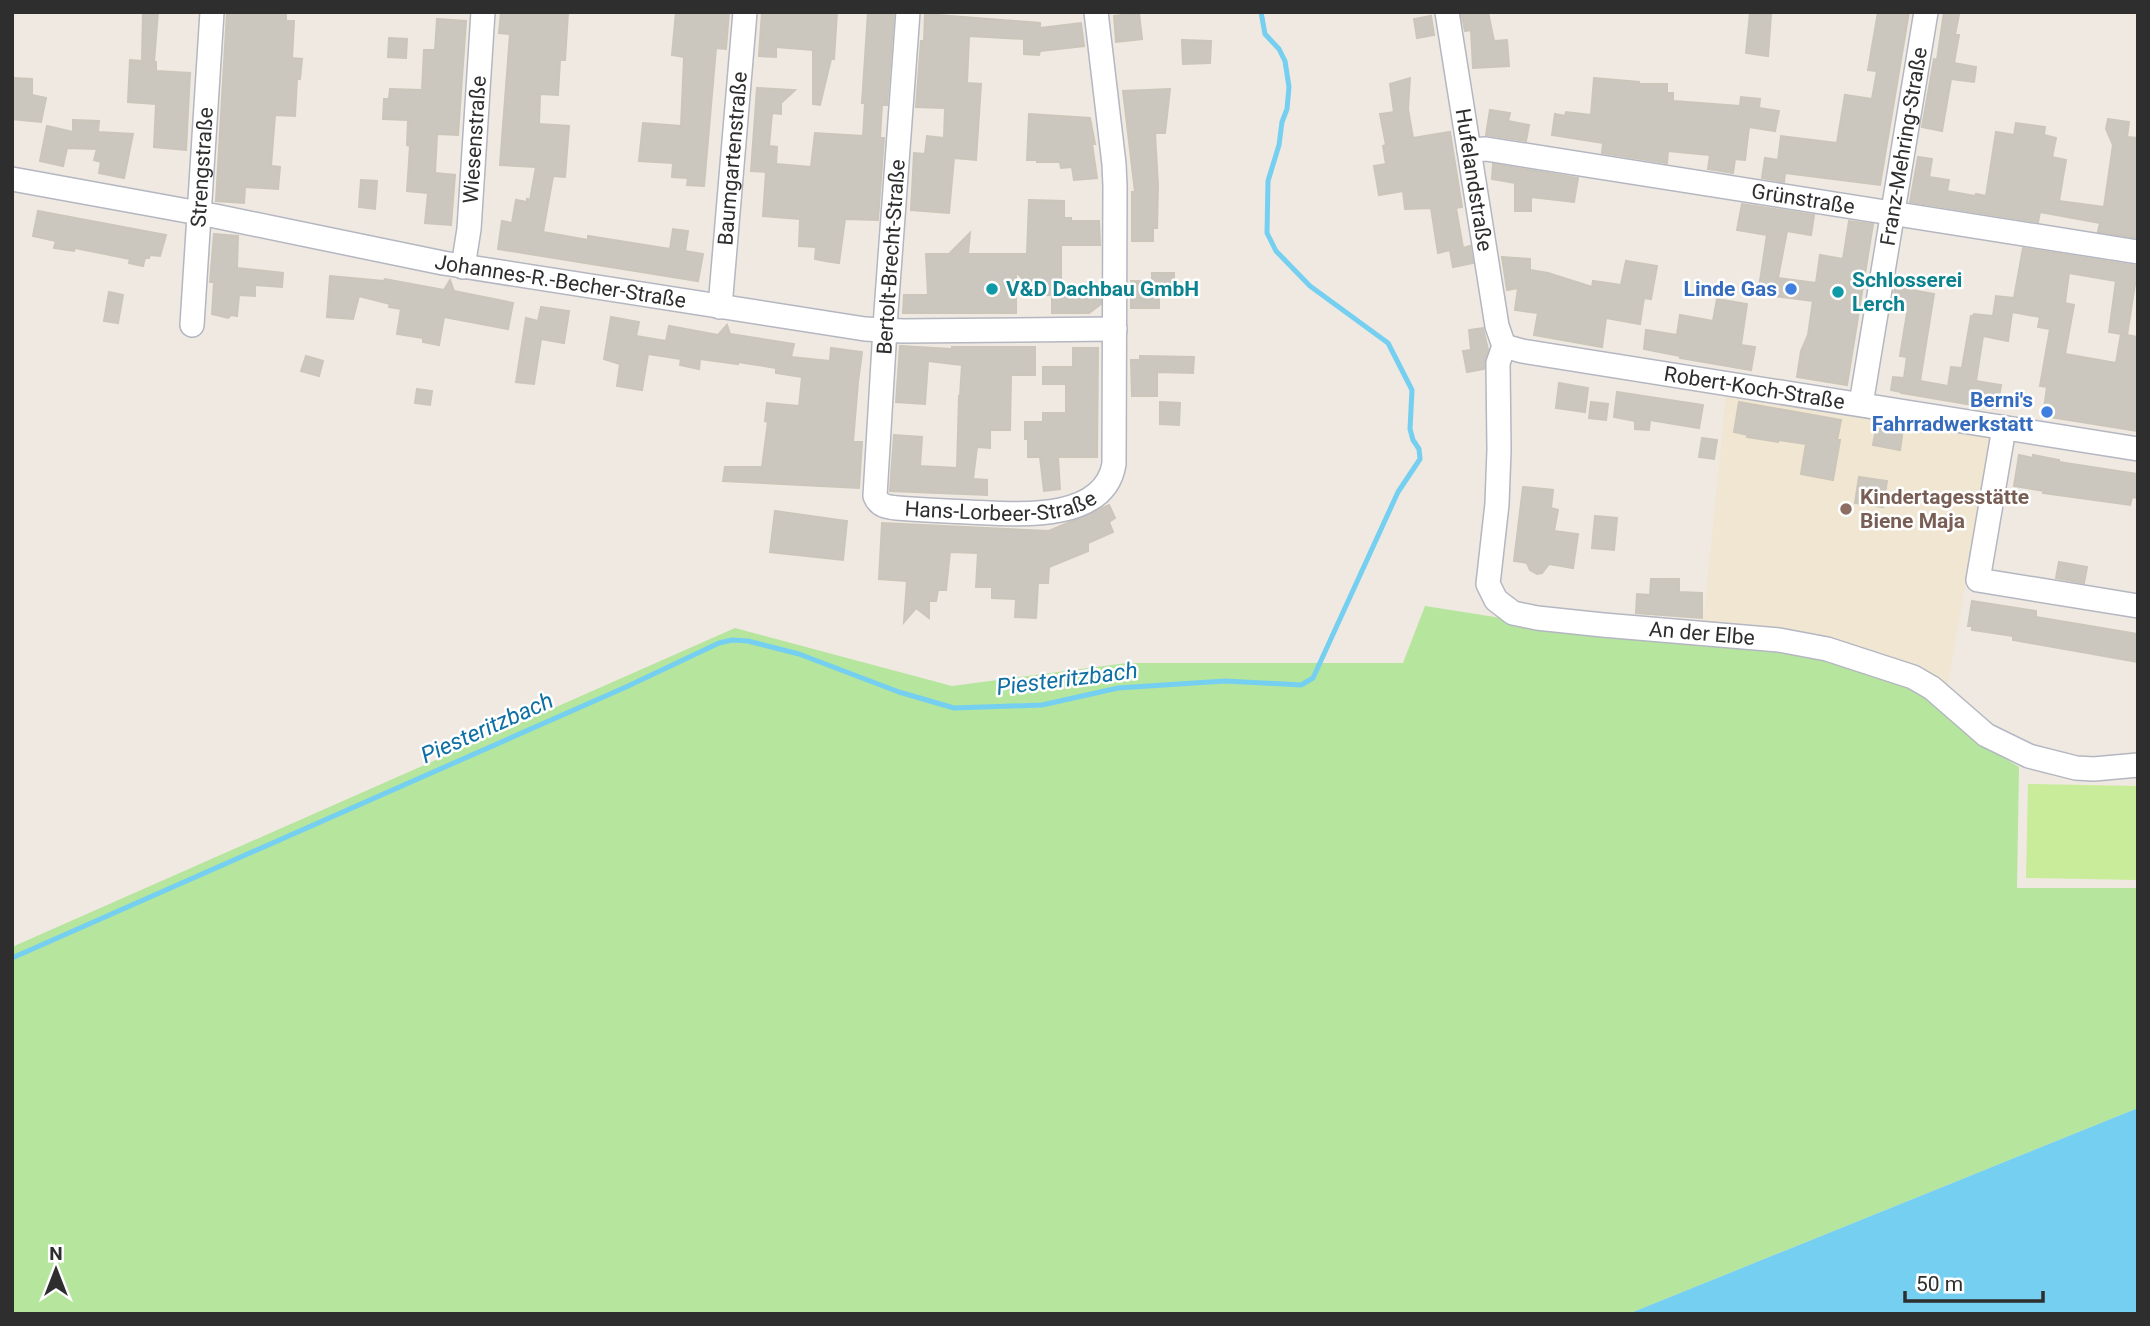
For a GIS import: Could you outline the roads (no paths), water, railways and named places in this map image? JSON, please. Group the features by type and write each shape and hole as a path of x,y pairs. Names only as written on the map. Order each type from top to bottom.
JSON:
{"street":[{"name":"Strengstraße","path":"192,325 212,12"},
{"name":"Wiesenstraße","path":"463,267 469,229 483,12"},
{"name":"Baumgartenstraße","path":"720,307 745,12"},
{"name":"Bertolt-Brecht-Straße","path":"877,502 875,487 908,12"},
{"name":"Hans-Lorbeer-Straße","path":"877,502 897,508 1028,515 1085,501 1097,495 1112,476 1114,163 1096,12"},
{"name":"Hufelandstraße","path":"1447,12 1497,326 1504,345"},
{"name":"Franz-Mehring-Straße","path":"1861,404 1926,12"},
{"name":"Grünstraße","path":"1469,150 1486,149 2138,252"},
{"name":"Johannes-R.-Becher-Straße","path":"12,179 198,213 463,267 886,330 1115,329"},
{"name":"Robert-Koch-Straße","path":"1504,345 1522,351 2138,449"},
{"name":"An der Elbe","path":"1504,345 1498,363 1497,504 1488,584 1496,600 1513,613 1603,625 1779,640 1826,649 1913,677 1932,688 1986,735 2029,756 2076,768 2138,765"},
{"path":"2004,428 1978,580 2138,606"}],"water":[{"path":"2138,1108 2138,1314 1628,1314"}],"waterway":[{"name":"Piesteritzbach","path":"12,958 626,687 719,643 732,640 748,641 799,654 899,692 954,708 1042,705 1118,688 1225,681 1301,685 1313,678 1398,492 1420,459 1419,449 1410,429 1412,390 1388,343 1310,286 1276,251 1267,233 1268,181 1279,145 1289,87 1285,61 1279,49 1265,34 1261,12"}],"place":[{"name":"V&D Dachbau GmbH","path":"992,289"},
{"name":"Linde Gas","path":"1791,289"},
{"name":"Schlosserei Lerch","path":"1838,292"},
{"name":"Berni's Fahrradwerkstatt","path":"2047,412"},
{"name":"Kindertagesstätte Biene Maja","path":"1846,509"}]}
